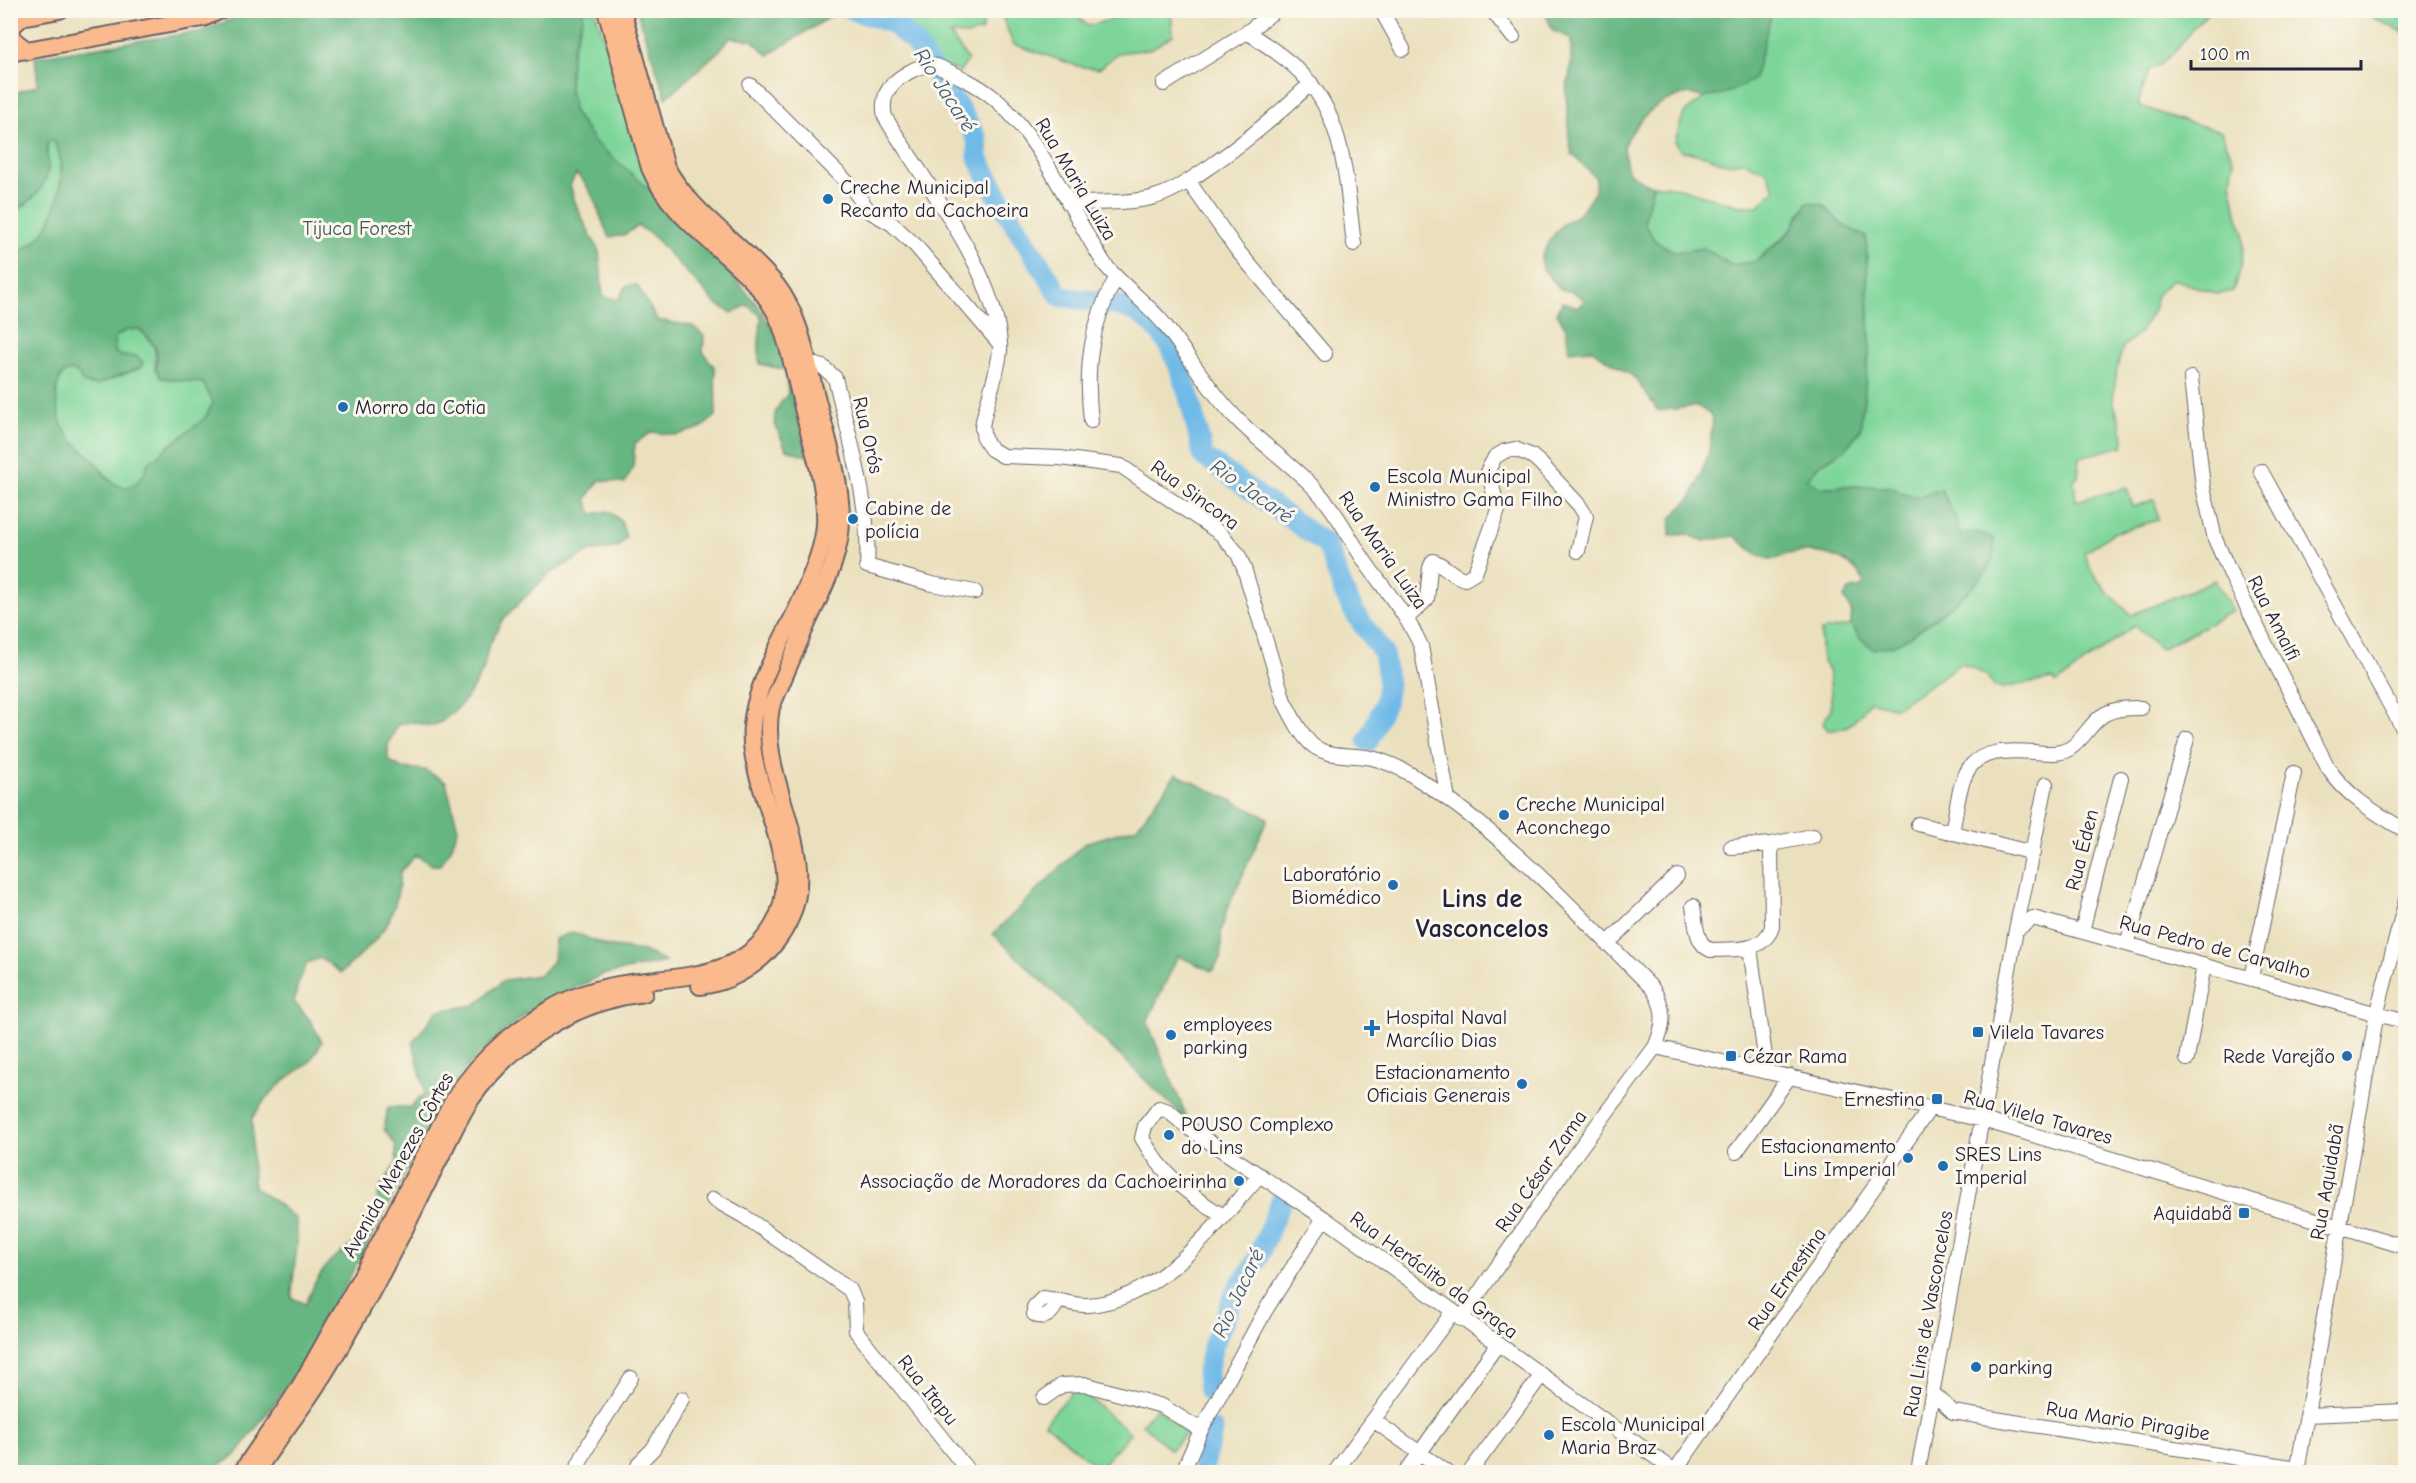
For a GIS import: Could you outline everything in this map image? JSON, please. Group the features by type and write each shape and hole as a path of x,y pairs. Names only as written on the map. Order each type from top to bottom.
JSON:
{"main road":[{"path":"28,51 16,42 11,34 17,18 60,10"},
{"path":"149,28 162,18 164,10"},
{"path":"10,53 202,18 221,10"},
{"name":"Avenida Menezes Côrtes","path":"242,1473 300,1386 371,1258 450,1106 476,1070 501,1044 537,1017 564,1002 616,985 705,975 738,961 754,950 773,926 784,897 781,856 755,760 752,726 762,686 817,561 825,530 822,486 787,345 774,309 750,279 677,212 658,187 650,168 606,10"},
{"name":"Avenida Menezes Côrtes","path":"255,1473 337,1353 388,1262 470,1101 484,1083 510,1057 557,1021 585,1007 628,995 706,985 748,969 764,957 786,927 796,899 800,869 797,849 770,746 768,723 771,706 833,566 840,537 839,488 808,363 790,308 777,287 759,267 691,204 666,167 622,10"}],"street":[{"path":"1164,84 1247,32 1276,10"},
{"path":"1382,10 1403,50"},
{"path":"1492,10 1513,37"},
{"path":"1247,32 1292,64 1311,83 1330,114 1341,144 1354,244"},
{"name":"Rua Sincora","path":"931,64 905,74 887,91 883,104 885,117 950,221 984,280 993,304 1000,345 982,428 984,439 991,449 1003,456 1060,458 1121,466 1206,523 1230,543 1238,554 1284,701 1295,722 1311,744 1330,753 1372,758 1390,764 1408,772 1448,799"},
{"name":"Rua Maria Luiza","path":"931,64 981,88 1007,109 1019,124 1068,202 1093,246 1116,278 1142,299 1164,324 1210,387 1238,420 1316,490 1343,523 1368,566 1406,619 1421,646 1448,799"},
{"path":"1068,202 1151,198 1189,182 1253,136 1311,83"},
{"path":"750,85 849,184 869,211 892,224 915,245 1000,345"},
{"path":"1189,182 1237,250 1325,354"},
{"path":"1091,421 1089,356 1098,314 1116,278"},
{"name":"Rua Orós","path":"808,363 823,367 835,378 858,472 867,540 867,566 932,584 975,592"},
{"name":"Rua Amalfi","path":"2191,378 2203,487 2215,539 2232,577 2338,784 2350,796 2406,831"},
{"path":"1406,619 1427,599 1430,568 1433,561 1456,577 1465,579 1475,573 1498,510 1488,470 1496,457 1505,451 1515,449 1532,456 1582,509 1586,522 1578,551"},
{"path":"2261,471 2406,734"},
{"path":"1952,832 1962,779 1975,760 2000,751 2058,754 2070,748 2104,714 2119,709 2141,708"},
{"path":"2127,944 2187,739"},
{"path":"2252,978 2294,773"},
{"name":"Rua Éden","path":"2082,931 2121,778"},
{"name":"Rua Lins de Vasconcelos","path":"1918,1473 2016,930 2046,784"},
{"path":"1448,799 1507,845 1652,988 1663,1007 1661,1033 1655,1047"},
{"path":"1918,824 2033,853"},
{"path":"1731,847 1771,844 1813,836"},
{"path":"1693,906 1699,939 1706,949 1750,948 1767,937 1772,927 1771,844"},
{"path":"1607,944 1677,876"},
{"name":"Rua Lins de Vasconcelos","path":"2028,880 2033,918"},
{"name":"Rua Aquidabã","path":"2298,1470 2377,1012 2406,900"},
{"path":"2016,930 2033,918"},
{"name":"Rua Pedro de Carvalho","path":"2033,918 2377,1012 2406,1022"},
{"path":"1750,948 1767,1071"},
{"path":"2187,1059 2204,965"},
{"name":"Rua Vilela Tavares","path":"1655,1047 1983,1119 2406,1247"},
{"name":"Rua César Zama","path":"1335,1473 1457,1316 1655,1047"},
{"path":"1736,1152 1790,1076"},
{"name":"Rua Heráclito da Graça","path":"1223,1216 1189,1195 1175,1182 1142,1138 1145,1126 1156,1110 1161,1108 1168,1111 1190,1129 1324,1218 1675,1472"},
{"name":"Rua Ernestina","path":"1675,1472 1930,1108"},
{"path":"1058,1301 1072,1304 1112,1302 1133,1292 1178,1263 1260,1175"},
{"name":"Rua Itapu","path":"713,1199 745,1217 850,1290 855,1302 856,1331 969,1473"},
{"path":"1185,1473 1186,1464 1201,1430 1265,1311 1324,1218"},
{"path":"1406,1473 1497,1345"},
{"path":"1470,1473 1540,1376"},
{"path":"575,1473 591,1440 631,1378"},
{"path":"1044,1398 1062,1385 1084,1384 1162,1406 1201,1430"},
{"path":"1927,1426 1953,1413 1933,1393"},
{"path":"636,1473 639,1462 653,1449 682,1399"},
{"path":"2306,1414 2406,1411"},
{"name":"Rua Mario Piragibe","path":"1953,1413 2298,1470"},
{"path":"1374,1420 1447,1473"}],"green space":[{"name":"Tijuca Forest","path":"242,11 583,11 572,50 569,83 574,112 594,141 658,197 715,254 762,311 781,345 807,456 786,449 776,426 777,409 788,394 786,370 760,364 761,316 747,305 732,313 716,304 651,234 638,226 622,236 609,237 592,195 576,174 570,185 577,208 599,251 603,296 618,300 626,286 637,285 657,320 693,326 704,336 703,352 715,368 716,416 701,428 677,435 652,432 635,443 633,466 625,483 600,480 586,499 592,514 608,511 621,521 626,537 619,546 591,551 549,574 503,619 488,648 483,671 468,696 455,711 441,722 430,726 412,722 398,724 388,745 388,760 402,768 425,770 446,782 458,829 451,849 440,865 432,865 416,855 400,872 395,906 390,918 383,930 365,950 341,973 321,958 307,963 297,987 294,1002 310,1020 322,1042 309,1063 285,1080 267,1097 252,1118 254,1187 296,1219 297,1239 292,1298 306,1304 315,1282 330,1261 374,1229 381,1215 376,1206 380,1187 397,1163 395,1144 384,1129 388,1107 411,1107 425,1093 413,1042 437,1011 475,1005 504,980 540,975 553,961 555,939 573,932 607,946 644,951 665,962 602,975 533,1008 498,1037 464,1070 444,1099 296,1374 236,1455 209,1472 11,1472 10,258 27,248 41,235 53,214 60,189 61,163 53,140 49,141 48,169 43,184 34,196 11,217 11,94 38,85 35,57 202,31 228,21","holes":["139,329 154,346 157,354 156,368 161,378 203,383 213,403 205,418 148,463 136,483 125,487 119,486 105,476 98,465 68,436 59,415 56,393 61,376 68,372 77,372 83,383 96,385 141,367 143,362 136,356 121,356 115,352 115,337 126,330"]},
{"path":"583,11 595,11 658,197 623,169 588,135 573,111 569,79 570,66"},
{"path":"637,11 862,11 865,15 833,15 768,55 752,40 730,38 719,51 666,98"},
{"path":"862,11 985,11 982,31 967,35 950,34 968,60 960,72 917,57 894,22 865,15"},
{"path":"1000,11 1072,11 1088,26 1138,12 1171,12 1173,35 1151,49 1118,53 1099,69 1077,66 1013,44"},
{"path":"1544,11 1772,11 1754,79 1731,91 1712,97 1687,94 1656,106 1635,127 1623,146 1628,171 1643,182 1653,185 1644,223 1655,241 1675,252 1704,248 1731,265 1755,262 1784,238 1808,202 1823,205 1842,225 1866,236 1870,344 1860,431 1845,449 1819,465 1807,479 1820,488 1891,487 1903,494 1921,497 1941,489 1956,520 1959,534 1978,532 1994,539 1992,560 1974,586 1906,639 1894,645 1873,649 1860,638 1851,625 1851,610 1844,598 1849,590 1861,587 1865,583 1859,573 1842,560 1810,552 1798,552 1776,559 1768,559 1734,536 1704,541 1687,534 1670,536 1671,518 1692,497 1709,452 1713,417 1698,406 1658,411 1634,377 1591,349 1569,351 1566,329 1557,313 1562,302 1578,307 1585,300 1573,292 1560,289 1543,269 1541,258 1549,241 1562,225 1580,213 1595,191 1596,178 1572,154 1569,139 1566,93 1571,66 1571,38 1553,31"},
{"path":"1772,11 2212,11 2203,17 2168,58 2149,70 2138,105 2176,119 2221,131 2234,162 2231,182 2238,218 2244,232 2242,260 2233,291 2217,294 2173,279 2157,295 2153,311 2139,333 2123,347 2117,368 2113,400 2124,436 2123,446 2080,457 2078,477 2074,479 2076,501 2127,488 2133,507 2155,499 2158,520 2113,533 2084,553 2097,579 2131,615 2215,580 2233,611 2161,649 2134,626 2057,683 2053,679 2003,688 1995,687 1986,675 1962,663 1896,708 1870,701 1852,723 1835,730 1827,730 1823,723 1831,709 1831,693 1829,674 1821,655 1821,631 1851,625 1860,638 1895,644 1944,609 1989,569 1979,532 1959,535 1956,520 1941,489 1921,497 1903,494 1891,487 1820,488 1807,479 1819,465 1845,449 1860,431 1870,344 1866,236 1842,225 1823,205 1800,213 1791,230 1755,262 1731,265 1704,249 1675,252 1655,241 1644,223 1653,185 1680,188 1739,206 1758,206 1775,189 1766,171 1744,162 1725,164 1709,157 1680,150 1675,141 1684,113 1704,98 1732,91 1763,39"},
{"path":"2359,11 2405,11 2405,33 2403,32"},
{"path":"53,140 58,151 61,175 60,189 53,214 38,239 11,258 11,217 34,196 43,184 48,169 48,144"},
{"path":"139,329 149,338 154,347 155,370 204,383 213,403 205,418 168,446 136,483 124,487 113,482 64,431 57,417 56,396 60,380 68,371 77,373 88,385 96,385 141,368 136,356 121,356 115,352 115,337 126,330"},
{"path":"1176,774 1268,818 1227,910 1221,932 1221,958 1212,971 1178,956 1147,1022 1189,1122 993,934 1085,843 1137,827"},
{"path":"1076,1387 1130,1433 1099,1469 1045,1423"},
{"path":"1157,1407 1186,1434 1170,1450 1142,1424"}],"waterway":[{"name":"Rio Jacaré","path":"853,10 892,23 914,42 958,106 977,139 978,158 1004,207 1060,296 1121,306 1146,319 1161,333 1181,372 1203,456 1327,545 1343,590 1354,612 1383,653 1388,684 1385,703 1368,741"},
{"name":"Rio Jacaré","path":"1209,1391 1207,1372 1213,1346 1238,1287 1252,1269 1259,1255 1282,1199"},
{"name":"Rio Jacaré","path":"1203,1472 1213,1430"}],"place":[{"name":"Creche Municipal Recanto da Cachoeira","path":"828,199"},
{"name":"Morro da Cotia","path":"343,407"},
{"name":"Escola Municipal Ministro Gama Filho","path":"1375,487"},
{"name":"Cabine de polícia","path":"853,519"},
{"name":"Creche Municipal Aconchego","path":"1504,815"},
{"name":"Laboratório Biomédico","path":"1393,885"},
{"name":"Hospital Naval Marcílio Dias","path":"1372,1028"},
{"name":"Vilela Tavares","path":"1978,1032"},
{"name":"employees parking","path":"1171,1035"},
{"name":"Cézar Rama","path":"1731,1056"},
{"name":"Rede Varejão","path":"2347,1056"},
{"name":"Estacionamento Oficiais Generais","path":"1522,1084"},
{"name":"Ernestina","path":"1937,1099"},
{"name":"POUSO Complexo do Lins","path":"1169,1135"},
{"name":"Estacionamento Lins Imperial","path":"1908,1158"},
{"name":"SRES Lins Imperial","path":"1943,1166"},
{"name":"Associação de Moradores da Cachoeirinha","path":"1239,1181"},
{"name":"Aquidabã","path":"2244,1213"},
{"name":"parking","path":"1976,1367"},
{"name":"Escola Municipal Maria Braz","path":"1549,1435"}],"district":[{"name":"Lins de Vasconcelos","path":"1482,914"}]}
